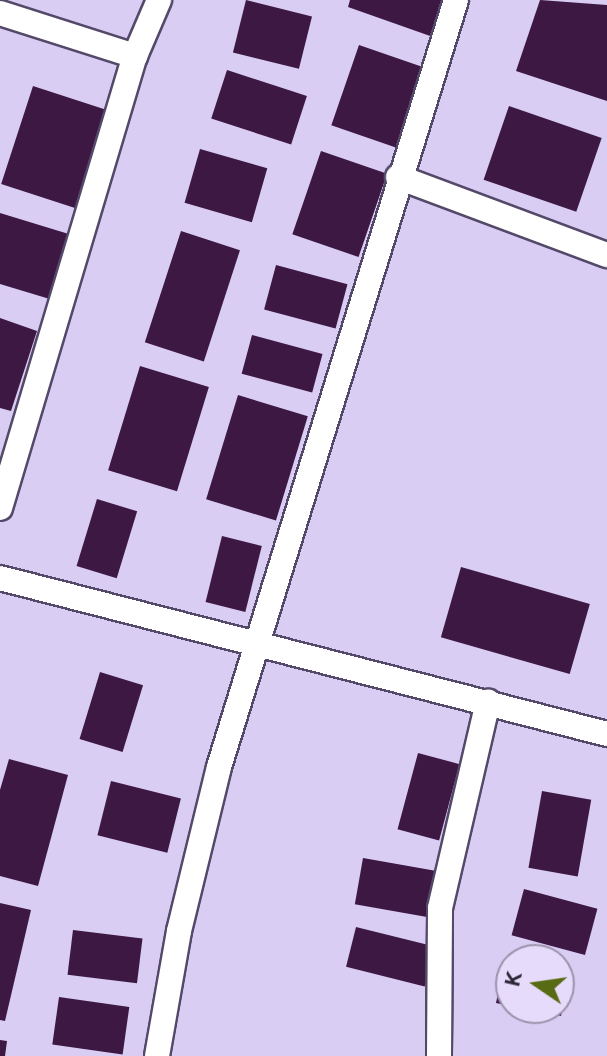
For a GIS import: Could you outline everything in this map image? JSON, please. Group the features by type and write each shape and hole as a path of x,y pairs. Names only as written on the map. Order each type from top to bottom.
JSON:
{"street":[{"path":"0,508 135,56 159,0"},
{"path":"157,1056 197,847 398,177 456,0"},
{"path":"0,13 135,56"},
{"path":"398,177 607,255"},
{"path":"0,578 607,734"},
{"path":"439,1056 440,908 488,702"}],"building":[{"path":"246,0 312,16 299,69 233,52"},
{"path":"350,0 446,0 433,37 348,7"},
{"path":"540,0 607,5 607,101 516,71"},
{"path":"359,45 427,68 399,149 331,125"},
{"path":"227,70 307,96 291,144 211,119"},
{"path":"33,86 109,111 77,209 1,184"},
{"path":"509,106 602,138 576,212 484,180"},
{"path":"200,149 267,168 252,222 185,203"},
{"path":"321,151 387,174 359,257 292,234"},
{"path":"0,213 72,235 53,300 0,284"},
{"path":"181,231 240,250 204,361 145,342"},
{"path":"276,265 347,284 336,329 264,309"},
{"path":"0,318 37,331 11,411 0,408"},
{"path":"252,335 323,354 312,393 242,374"},
{"path":"140,366 209,387 177,491 108,470"},
{"path":"238,395 308,416 276,521 206,499"},
{"path":"97,499 137,511 117,578 77,566"},
{"path":"222,536 262,546 245,612 206,602"},
{"path":"461,567 590,604 570,674 441,637"},
{"path":"100,672 143,685 123,752 80,739"},
{"path":"418,753 460,764 439,840 398,829"},
{"path":"9,759 68,775 38,886 0,876 0,790"},
{"path":"111,781 181,798 167,853 97,835"},
{"path":"542,791 591,800 578,876 528,868"},
{"path":"363,858 441,872 433,918 355,904"},
{"path":"524,889 597,909 585,955 575,952 575,944 544,944 512,935"},
{"path":"0,903 31,910 5,1021 0,1020"},
{"path":"356,927 435,947 425,986 346,967"},
{"path":"73,930 142,939 137,983 68,975"},
{"path":"59,997 129,1007 123,1054 52,1045"},
{"path":"0,1040 7,1041 5,1056 0,1056"}]}
